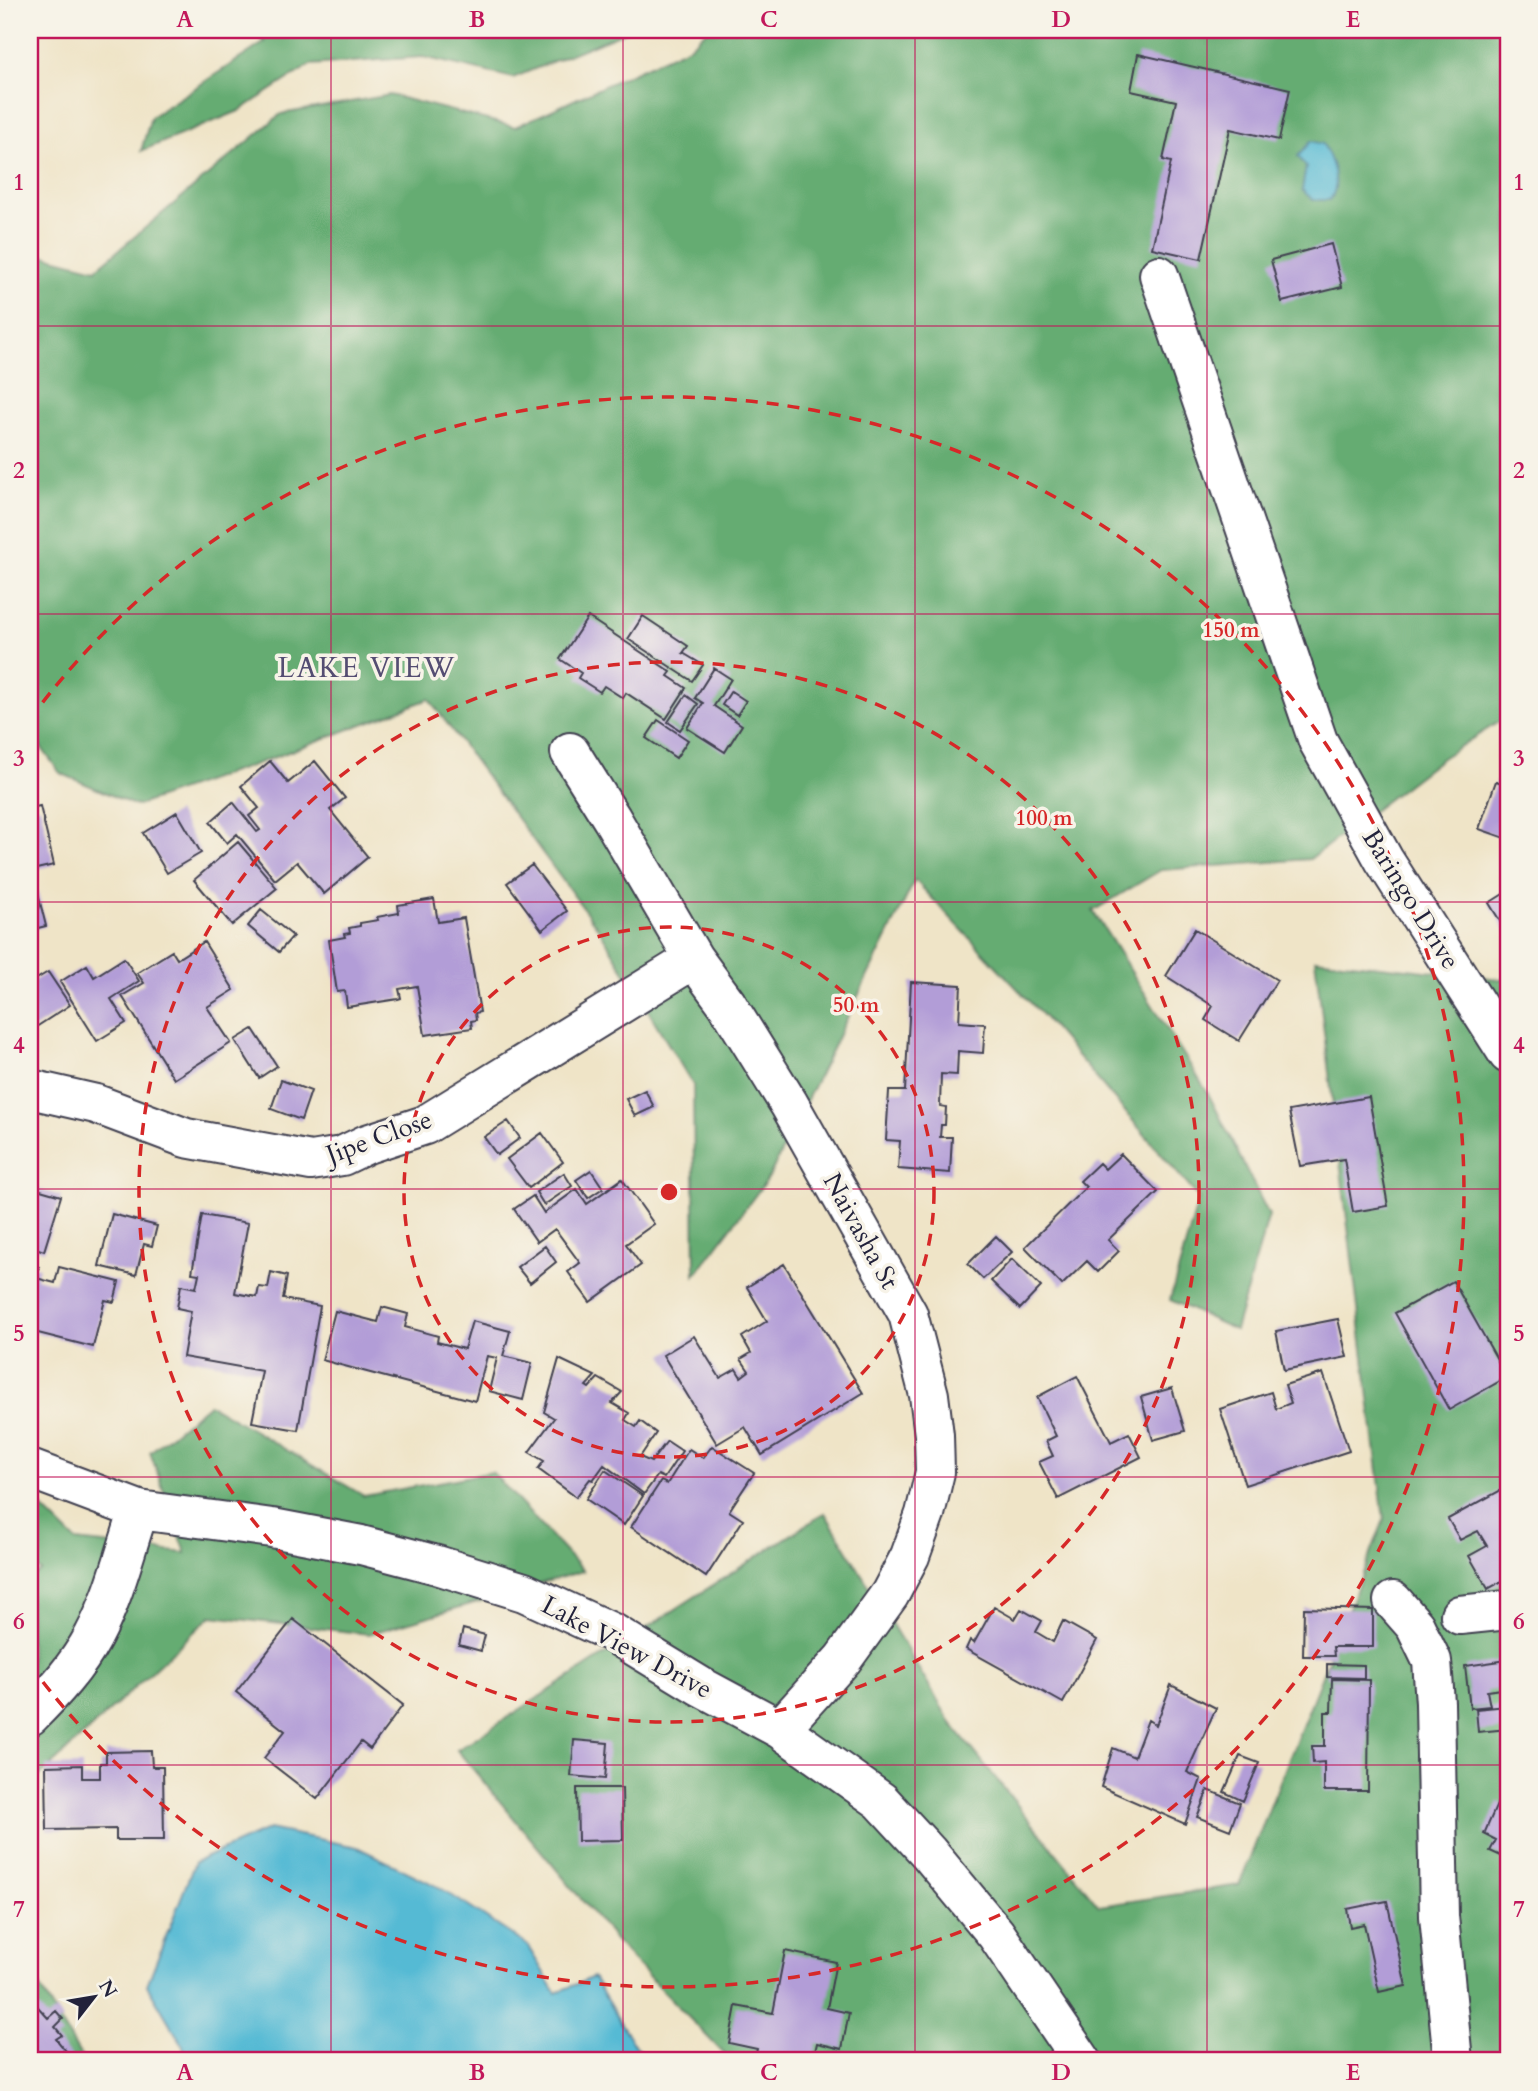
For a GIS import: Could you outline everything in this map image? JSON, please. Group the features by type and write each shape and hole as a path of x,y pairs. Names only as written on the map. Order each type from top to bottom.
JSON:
{"street":[{"name":"Baringo Drive","path":"1159,275 1318,741 1384,860 1508,1054"},
{"name":"Naivasha St","path":"570,752 694,959 727,1004 789,1104 908,1314 929,1395 935,1472 925,1514 905,1566 890,1594 843,1659 780,1729"},
{"name":"Jipe Close","path":"30,1089 96,1104 186,1138 311,1161 342,1156 367,1144 425,1125 694,959"},
{"name":"Lake View Drive","path":"30,1469 139,1510 272,1528 361,1545 437,1565 524,1592 613,1633 700,1686 780,1729 881,1801 928,1852 996,1934 1082,2061"},
{"path":"30,1716 72,1670 93,1638 106,1611 139,1510"},
{"path":"1393,1601 1415,1626 1432,1661 1439,1916 1453,2061"},
{"path":"1460,1615 1508,1610"}],"green space":[{"path":"250,30 629,30 513,78 423,57 310,65 239,111 141,151 151,117 265,42"},
{"path":"707,30 1508,30 1508,716 1442,758 1310,859 1161,870 1093,911 1209,1095 1269,1215 1235,1330 1170,1300 1199,1198 1045,1018 915,880 769,1177 695,1275 693,1085 600,931 429,699 136,806 60,773 30,732 30,252 96,269 281,114 390,95 515,127 689,47"},
{"path":"1315,959 1508,980 1508,2061 731,2061 626,1953 457,1750 825,1513 951,1723 1099,1906 1239,1885 1384,1520"},
{"path":"209,1404 364,1496 492,1472 583,1571 369,1634 211,1616 30,1785 30,1579 41,1571 30,1563 30,1496 76,1541 186,1553 150,1452"},
{"path":"30,1971 84,2061 30,2061"}],"water":[{"path":"1311,141 1323,144 1332,164 1335,186 1330,200 1313,200 1302,190 1306,167 1298,156"},
{"path":"269,1829 357,1847 439,1887 527,1945 556,1993 593,1977 632,2042 651,2061 187,2061 183,2046 147,1985 195,1862"}],"building":[{"path":"1138,54 1290,89 1279,140 1230,129 1201,259 1152,248 1171,162 1163,160 1176,101 1131,91"},
{"path":"1331,244 1342,287 1282,302 1271,260"},
{"path":"643,616 688,646 683,653 703,665 692,681 628,639"},
{"path":"588,617 671,672 668,676 686,688 666,719 626,693 623,698 604,686 600,692 578,678 581,673 560,659"},
{"path":"714,668 731,679 714,706 742,725 725,752 687,728 703,703 695,698"},
{"path":"731,691 746,701 737,715 722,705"},
{"path":"686,695 698,704 680,730 668,722"},
{"path":"658,720 688,740 676,758 646,738"},
{"path":"270,761 288,783 315,761 345,798 330,810 368,857 324,894 297,862 275,880 237,834 227,843 210,822 233,802 257,832 260,830 249,816 259,808 241,786"},
{"path":"1496,781 1508,785 1508,839 1479,829"},
{"path":"40,806 54,865 32,870 46,926 30,930 30,808"},
{"path":"177,812 201,853 167,873 143,833"},
{"path":"238,842 277,888 232,925 194,880"},
{"path":"532,865 567,911 542,930 507,883"},
{"path":"1508,891 1508,934 1489,903"},
{"path":"434,899 438,922 464,918 480,1012 475,1013 476,1020 471,1021 472,1028 425,1035 417,986 399,989 401,998 398,999 347,1007 345,991 337,992 329,940 345,937 344,934 350,933 349,928 360,926 360,923 399,913 398,905"},
{"path":"261,910 293,936 279,952 248,926"},
{"path":"1195,929 1277,980 1239,1041 1205,1020 1213,1006 1166,976"},
{"path":"204,942 234,990 207,1007 231,1043 174,1079 122,996 144,983 137,973 172,951 177,959"},
{"path":"124,958 139,981 111,999 126,1023 97,1041 60,982 87,965 94,977"},
{"path":"48,972 70,1005 30,1031 30,983"},
{"path":"911,982 961,985 959,1022 985,1024 983,1053 958,1051 957,1075 941,1074 940,1106 946,1107 945,1125 941,1125 940,1137 952,1137 950,1173 898,1169 900,1141 886,1140 889,1091 905,1091"},
{"path":"253,1029 277,1066 259,1078 235,1040"},
{"path":"281,1080 311,1091 301,1120 271,1109"},
{"path":"645,1090 654,1107 635,1116 626,1099"},
{"path":"1369,1097 1388,1206 1353,1212 1344,1159 1300,1166 1289,1111"},
{"path":"508,1121 520,1138 497,1155 484,1137"},
{"path":"542,1133 563,1162 529,1188 507,1159"},
{"path":"1121,1154 1158,1192 1108,1240 1119,1251 1098,1272 1087,1261 1062,1285 1025,1247 1086,1187 1080,1181 1099,1163 1105,1169"},
{"path":"591,1170 603,1188 588,1198 576,1180"},
{"path":"564,1173 572,1186 544,1205 536,1192"},
{"path":"622,1179 654,1224 626,1244 641,1265 590,1302 568,1272 580,1263 555,1229 537,1242 514,1209 533,1196 544,1213 577,1189 587,1204"},
{"path":"30,1187 61,1196 44,1251 30,1246"},
{"path":"112,1214 157,1226 152,1246 144,1244 136,1275 99,1266"},
{"path":"202,1215 248,1223 235,1293 257,1297 259,1287 268,1288 271,1272 287,1276 283,1299 320,1306 298,1430 252,1422 262,1371 183,1357 191,1311 177,1308 181,1285 196,1288 199,1274 192,1273"},
{"path":"996,1236 1012,1252 983,1279 968,1264"},
{"path":"545,1246 556,1262 530,1283 517,1267"},
{"path":"1012,1259 1041,1287 1020,1309 991,1281"},
{"path":"784,1264 863,1393 762,1455 745,1427 717,1444 663,1355 694,1336 720,1378 736,1369 741,1377 749,1371 741,1359 751,1353 742,1337 767,1321 747,1287"},
{"path":"30,1265 39,1267 36,1278 55,1283 59,1267 119,1282 114,1302 105,1300 93,1347 30,1331"},
{"path":"1453,1281 1507,1377 1449,1410 1395,1313"},
{"path":"382,1307 408,1314 405,1327 438,1336 437,1342 464,1349 472,1321 510,1331 503,1356 532,1363 523,1400 489,1391 497,1358 487,1356 475,1401 322,1360 335,1311 378,1322"},
{"path":"1338,1319 1347,1357 1284,1370 1276,1331"},
{"path":"559,1359 595,1376 586,1386 589,1388 598,1378 622,1392 612,1403 629,1413 625,1420 636,1427 640,1421 656,1433 640,1457 651,1462 667,1441 682,1451 664,1478 658,1475 644,1494 604,1465 576,1497 538,1469 544,1461 529,1452 554,1418 544,1412"},
{"path":"1323,1373 1349,1451 1245,1485 1220,1409 1271,1392 1276,1409 1291,1403 1285,1385"},
{"path":"1077,1376 1111,1442 1129,1433 1141,1457 1058,1499 1039,1462 1053,1456 1046,1441 1056,1436 1037,1397"},
{"path":"1172,1388 1185,1431 1153,1440 1141,1397"},
{"path":"712,1446 754,1473 729,1511 743,1520 706,1577 631,1527 661,1481 667,1484 689,1449 703,1458"},
{"path":"605,1470 643,1496 624,1525 586,1499"},
{"path":"1501,1490 1508,1503 1508,1578 1488,1589 1469,1556 1487,1546 1478,1531 1460,1540 1448,1519"},
{"path":"994,1607 1015,1619 1021,1609 1042,1621 1036,1632 1053,1642 1063,1621 1097,1640 1063,1703 966,1649 970,1640 974,1643"},
{"path":"1304,1608 1373,1610 1373,1647 1333,1647 1334,1656 1303,1656"},
{"path":"293,1619 403,1705 370,1749 361,1742 317,1799 264,1758 285,1731 236,1692"},
{"path":"463,1629 485,1635 481,1651 459,1645"},
{"path":"1508,1660 1508,1688 1487,1691 1490,1706 1470,1708 1465,1666"},
{"path":"1327,1664 1364,1665 1364,1678 1327,1677"},
{"path":"1332,1679 1369,1680 1368,1791 1324,1791 1324,1762 1313,1763 1312,1746 1325,1746 1325,1712 1331,1712"},
{"path":"1171,1685 1216,1708 1187,1772 1201,1779 1185,1824 1101,1787 1113,1748 1134,1757 1148,1720 1156,1725"},
{"path":"1507,1706 1508,1729 1478,1732 1476,1709"},
{"path":"574,1740 608,1743 605,1779 571,1776"},
{"path":"151,1751 152,1767 163,1767 164,1840 116,1840 116,1829 47,1830 46,1766 82,1765 82,1778 100,1778 100,1763 106,1763 106,1752"},
{"path":"1240,1756 1259,1763 1243,1801 1224,1792"},
{"path":"577,1788 622,1788 623,1840 578,1841"},
{"path":"1208,1790 1240,1803 1230,1830 1197,1817"},
{"path":"1498,1802 1508,1807 1508,1844 1503,1857 1490,1851 1496,1840 1484,1834"},
{"path":"1387,1901 1406,1986 1379,1992 1364,1924 1350,1927 1347,1909"},
{"path":"785,1951 836,1962 827,2008 849,2013 842,2049 817,2043 813,2061 754,2061 757,2049 729,2043 736,2006 773,2013"},
{"path":"38,2007 48,2018 56,2011 63,2019 55,2027 62,2035 56,2039 71,2057 66,2061 30,2061 30,2010 32,2012"}],"district":[{"name":"LAKE VIEW","path":"367,668"}]}
